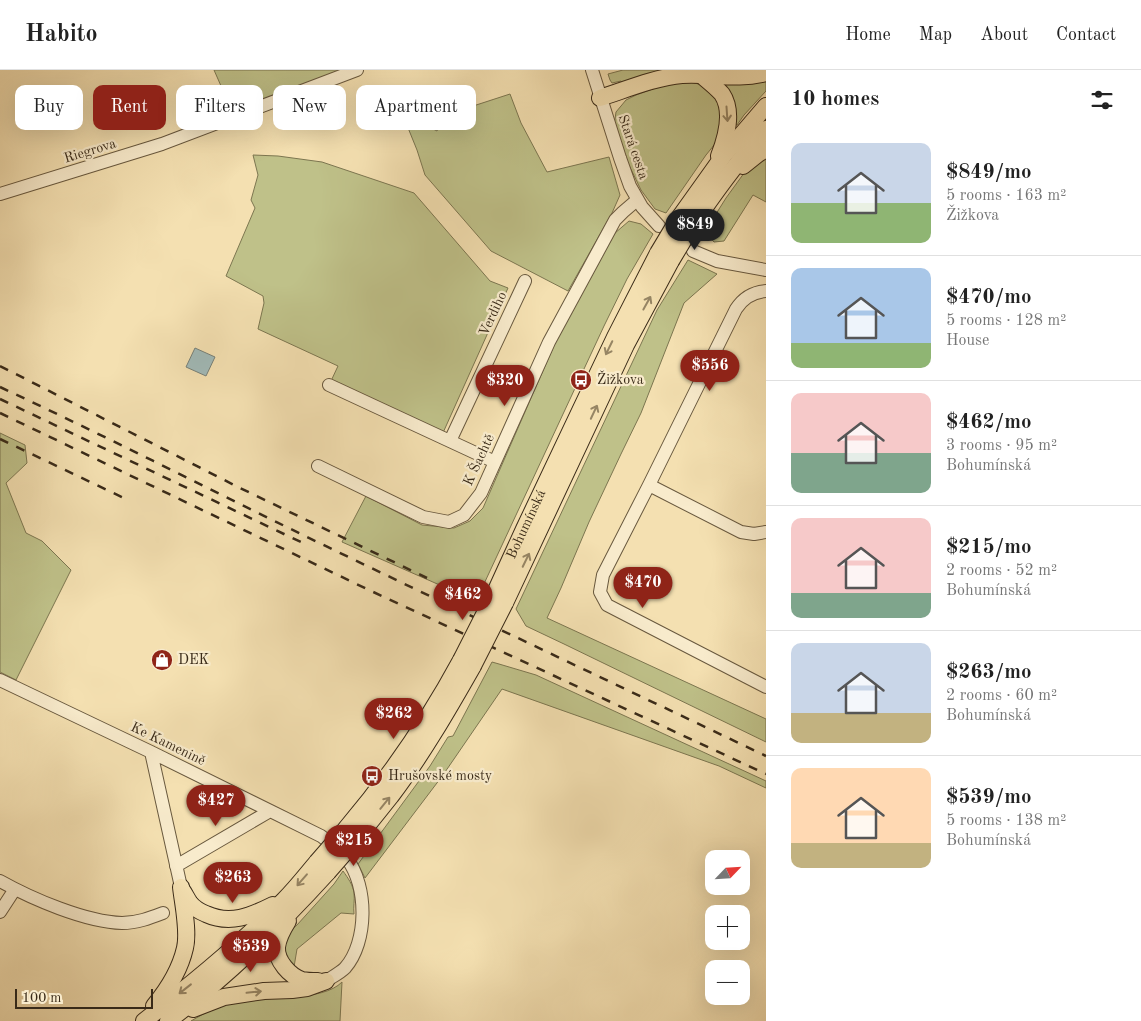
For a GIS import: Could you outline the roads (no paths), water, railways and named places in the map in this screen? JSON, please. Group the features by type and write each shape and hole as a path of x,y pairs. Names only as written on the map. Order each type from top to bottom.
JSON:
{"main road":[{"path":"600,98 658,80 681,76 701,75 741,78 754,77 766,73"},
{"path":"701,75 722,94 728,111 726,131 722,147 714,165 710,186"},
{"name":"Bohumínská","path":"171,1019 250,952 349,836 391,795 436,729 499,600 524,529 610,346 740,136 766,106"},
{"name":"Bohumínská","path":"710,186 741,158 766,129"},
{"path":"710,186 766,149"},
{"path":"181,887 191,904 202,912 215,918 231,920 247,917 294,900"},
{"path":"143,1021 164,994 174,977 185,948 186,919 181,887"},
{"path":"294,900 277,949 278,954 289,972 301,980 313,982 326,981"},
{"name":"Bohumínská","path":"143,1021 294,900"},
{"path":"171,1019 224,997 264,991 307,988 326,981"}],"street":[{"name":"Riegrova","path":"0,194 162,144 357,70"},
{"name":"Stará cesta","path":"592,70 623,168 637,200 658,226"},
{"name":"K Šachtě","path":"318,466 423,517 449,522 464,515 481,493 549,342 609,231 618,216 637,200"},
{"path":"693,251 722,263 766,270"},
{"name":"Verdiho","path":"450,441 525,281"},
{"path":"766,290 748,295 739,303 603,575 600,592 607,605 766,687"},
{"path":"329,385 495,462"},
{"path":"649,485 741,532 754,534 766,532"},
{"name":"Ke Kamenině","path":"0,680 321,836 332,845 348,860 355,875 361,894 362,918 355,952 344,968 326,981"},
{"path":"151,752 181,887"},
{"path":"176,866 270,811"},
{"path":"0,880 16,889 78,914 104,921 124,923 164,913"},
{"path":"0,912 16,889"}],"water":[{"path":"195,348 215,357 206,376 186,367"}],"railway":[{"path":"0,366 240,488 427,578"},
{"path":"0,387 116,442 364,565 766,756"},
{"path":"0,399 305,544"},
{"path":"0,413 369,590 766,774"},
{"path":"0,439 128,500"}],"place":[{"name":"Žižkova","path":"581,380"},
{"name":"DEK","path":"162,660"},
{"name":"Hrušovské mosty","path":"372,776"}]}
